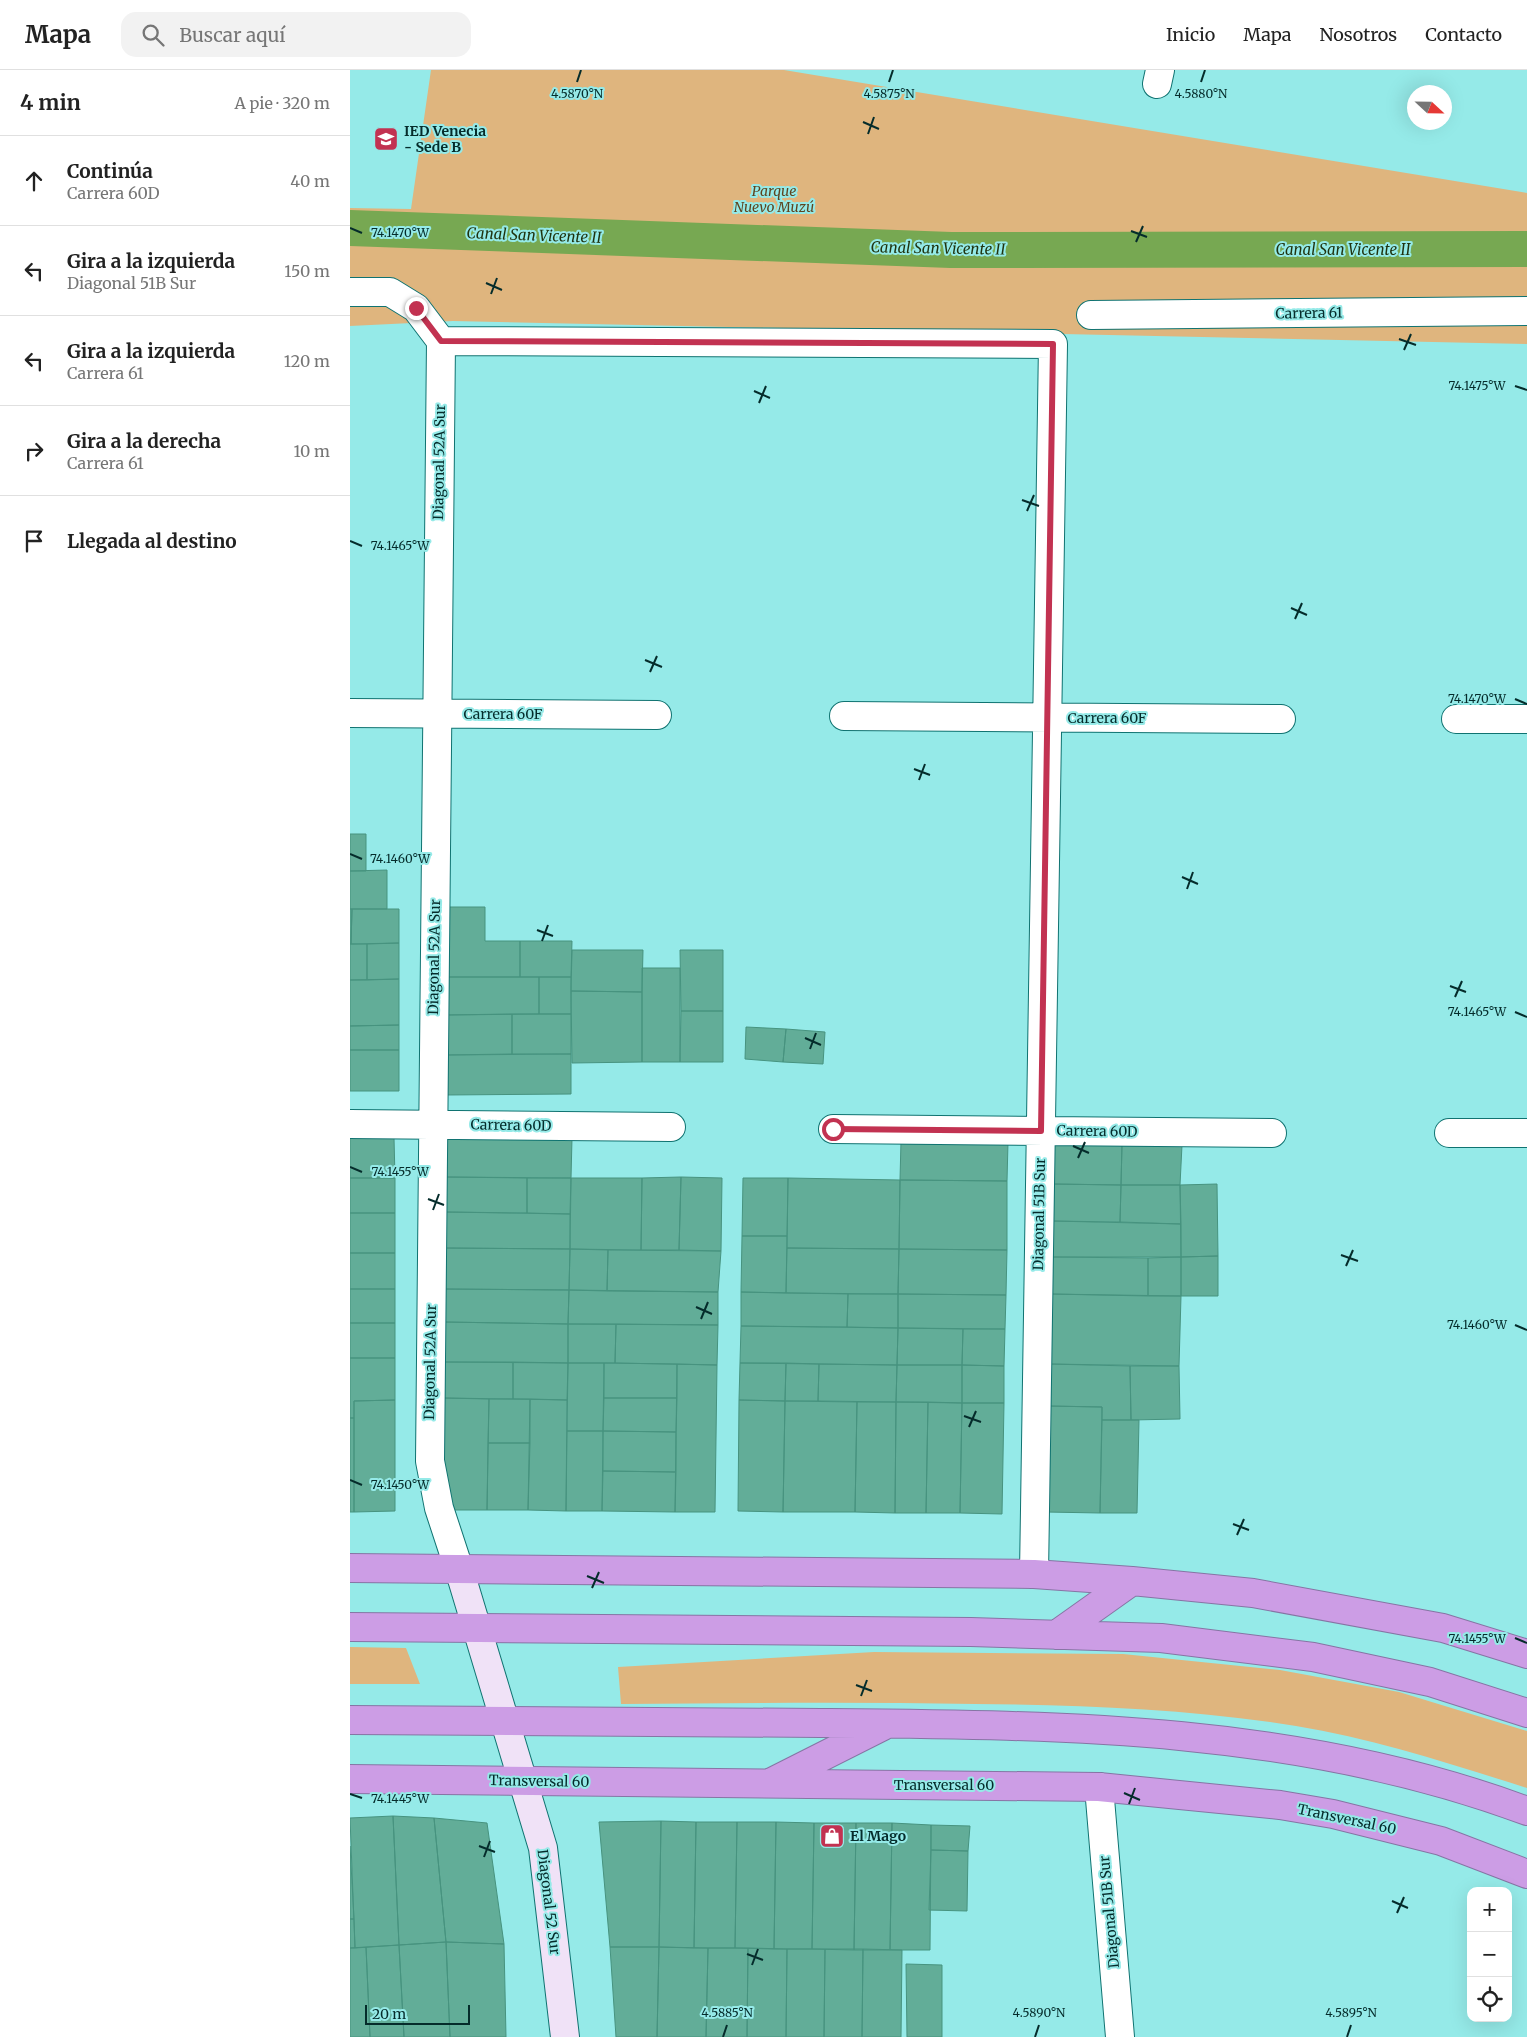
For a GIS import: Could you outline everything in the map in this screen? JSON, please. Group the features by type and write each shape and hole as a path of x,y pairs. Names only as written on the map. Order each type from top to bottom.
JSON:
{"highway":[{"path":"350,1568 1034,1574 1132,1581 1253,1593 1443,1628 1527,1654"},
{"path":"1056,1635 1132,1581"},
{"path":"350,1627 1056,1635 1161,1638 1313,1657 1430,1682 1527,1713"},
{"path":"350,1720 887,1724 1071,1728 1201,1737 1303,1751 1414,1774 1527,1811"},
{"path":"768,1784 887,1724"},
{"name":"Transversal 60","path":"350,1779 1098,1787 1280,1805 1333,1814 1442,1841 1527,1874"}],"street":[{"path":"350,292 390,292 416,308 441,341"},
{"name":"Carrera 61","path":"1091,315 1527,311"},
{"name":"Diagonal 51B Sur","path":"441,341 1053,344 1034,1574"},
{"name":"Diagonal 52A Sur","path":"441,341 430,1461 439,1508 459,1569"},
{"name":"Carrera 60F","path":"350,713 656,715"},
{"name":"Carrera 60F","path":"844,716 1281,719"},
{"path":"1456,719 1527,719"},
{"name":"Carrera 60D","path":"350,1124 671,1127"},
{"name":"Carrera 60D","path":"833,1129 1272,1133"},
{"path":"1449,1133 1527,1132"},
{"name":"Diagonal 52 Sur","path":"459,1569 543,1848 548,1874 565,2037"},
{"name":"Diagonal 51B Sur","path":"1098,1787 1120,2037"}],"green space":[{"name":"Parque Nuevo Muzú","path":"431,70 784,70 1527,193 1527,344 453,321 350,326 350,208 411,209"},
{"path":"350,1647 406,1648 420,1684 350,1684"},
{"path":"874,1652 1123,1654 1280,1670 1399,1692 1527,1731 1527,1788 1413,1753 1325,1731 1256,1720 1176,1712 1096,1707 1015,1705 842,1703 621,1704 618,1667"}],"building":[{"path":"350,834 366,834 366,871 350,871"},
{"path":"387,870 387,909 350,909 350,871"},
{"path":"446,907 485,907 485,941 520,941 520,977 446,977"},
{"path":"350,909 352,909 351,944 350,944"},
{"path":"352,909 399,909 399,943 351,944"},
{"path":"520,941 572,941 571,977 520,977"},
{"path":"399,943 399,979 367,980 367,944"},
{"path":"350,944 367,944 367,980 350,980"},
{"path":"572,950 643,950 642,992 571,991"},
{"path":"680,950 723,950 723,1011 681,1011"},
{"path":"642,968 680,968 680,1062 642,1062"},
{"path":"446,977 539,977 539,1014 446,1015"},
{"path":"539,977 571,977 571,1014 539,1014"},
{"path":"399,979 399,1025 350,1026 350,980"},
{"path":"571,991 642,992 642,1062 572,1063"},
{"path":"681,1011 723,1011 723,1062 680,1062"},
{"path":"512,1014 512,1054 446,1055 446,1015"},
{"path":"512,1014 571,1014 571,1054 512,1054"},
{"path":"399,1025 399,1050 350,1050 350,1026"},
{"path":"746,1027 786,1029 783,1062 745,1059"},
{"path":"786,1029 825,1032 823,1064 783,1062"},
{"path":"350,1050 399,1050 399,1091 350,1091"},
{"path":"571,1054 571,1094 446,1095 446,1055"},
{"path":"446,1137 572,1138 571,1178 446,1177"},
{"path":"350,1138 394,1138 395,1178 350,1178"},
{"path":"901,1141 1008,1142 1007,1181 900,1180"},
{"path":"1053,1143 1122,1144 1121,1185 1053,1184"},
{"path":"1122,1144 1182,1145 1180,1185 1121,1185"},
{"path":"446,1177 527,1178 527,1213 445,1212"},
{"path":"681,1177 722,1178 721,1251 679,1250"},
{"path":"681,1177 679,1250 641,1250 642,1178"},
{"path":"350,1178 395,1178 395,1213 350,1213"},
{"path":"527,1178 571,1178 570,1214 527,1213"},
{"path":"571,1178 642,1178 641,1250 570,1249"},
{"path":"743,1178 788,1178 787,1236 742,1236"},
{"path":"788,1178 900,1180 899,1249 787,1248"},
{"path":"900,1180 1007,1181 1007,1250 899,1249"},
{"path":"1053,1184 1121,1185 1120,1222 1052,1221"},
{"path":"1217,1184 1218,1256 1181,1257 1180,1185"},
{"path":"1121,1185 1180,1185 1181,1224 1120,1222"},
{"path":"445,1212 570,1214 570,1249 445,1248"},
{"path":"350,1213 395,1213 395,1253 350,1253"},
{"path":"1052,1221 1181,1224 1181,1257 1051,1257"},
{"path":"742,1236 787,1236 786,1293 741,1292"},
{"path":"445,1248 570,1249 569,1290 444,1289"},
{"path":"787,1248 899,1249 898,1294 786,1293"},
{"path":"570,1249 608,1250 607,1291 569,1290"},
{"path":"899,1249 1007,1250 1006,1295 898,1294"},
{"path":"608,1250 721,1251 718,1292 607,1291"},
{"path":"350,1253 395,1253 395,1289 350,1289"},
{"path":"1218,1256 1218,1296 1181,1296 1181,1257"},
{"path":"1051,1257 1148,1258 1148,1296 1050,1294"},
{"path":"1181,1257 1181,1296 1148,1296 1148,1258"},
{"path":"350,1289 395,1289 395,1323 350,1323"},
{"path":"444,1289 569,1290 568,1324 444,1322"},
{"path":"569,1290 718,1292 718,1325 568,1324"},
{"path":"741,1292 848,1294 847,1327 741,1326"},
{"path":"848,1294 898,1294 898,1328 847,1327"},
{"path":"898,1294 1006,1295 1005,1329 898,1328"},
{"path":"1050,1294 1181,1296 1179,1366 1049,1364"},
{"path":"444,1322 568,1324 568,1363 443,1362"},
{"path":"350,1323 395,1323 395,1358 350,1358"},
{"path":"568,1324 616,1324 615,1363 568,1363"},
{"path":"616,1324 718,1325 717,1365 615,1363"},
{"path":"741,1326 898,1328 897,1365 740,1363"},
{"path":"898,1328 963,1329 962,1365 897,1365"},
{"path":"963,1329 1005,1329 1004,1366 962,1365"},
{"path":"350,1358 395,1358 395,1400 354,1401 354,1418 350,1418"},
{"path":"443,1362 513,1362 513,1399 443,1398"},
{"path":"513,1362 568,1363 567,1400 513,1399"},
{"path":"568,1363 604,1363 603,1431 567,1431"},
{"path":"604,1363 677,1364 677,1398 604,1398"},
{"path":"740,1363 786,1363 785,1401 739,1400"},
{"path":"786,1363 819,1364 818,1401 785,1401"},
{"path":"677,1364 717,1365 715,1512 675,1512"},
{"path":"819,1364 897,1365 896,1402 818,1401"},
{"path":"1049,1364 1130,1366 1131,1420 1102,1420 1102,1407 1048,1406"},
{"path":"897,1365 962,1365 962,1403 896,1402"},
{"path":"962,1365 1004,1366 1004,1403 962,1403"},
{"path":"1130,1366 1179,1366 1180,1419 1131,1420"},
{"path":"443,1398 489,1399 487,1510 441,1510"},
{"path":"604,1398 677,1398 676,1432 603,1431"},
{"path":"489,1399 530,1399 530,1443 488,1443"},
{"path":"530,1399 567,1400 566,1511 528,1510"},
{"path":"395,1400 395,1511 354,1512 354,1401"},
{"path":"739,1400 785,1401 783,1512 738,1511"},
{"path":"785,1401 857,1402 855,1512 783,1512"},
{"path":"857,1402 896,1402 895,1513 855,1512"},
{"path":"896,1402 928,1402 926,1513 895,1513"},
{"path":"928,1402 962,1403 960,1513 926,1513"},
{"path":"962,1403 1004,1403 1002,1514 960,1513"},
{"path":"1048,1406 1102,1407 1100,1513 1046,1512"},
{"path":"350,1418 354,1418 354,1512 350,1512"},
{"path":"1102,1420 1139,1420 1137,1513 1100,1513"},
{"path":"567,1431 603,1431 602,1511 566,1511"},
{"path":"603,1431 676,1432 676,1472 603,1471"},
{"path":"488,1443 530,1443 528,1510 487,1510"},
{"path":"603,1471 676,1472 675,1512 602,1511"},
{"path":"393,1816 399,1945 355,1948 350,1818"},
{"path":"393,1816 434,1818 446,1942 399,1945"},
{"path":"434,1818 487,1823 504,1944 446,1942"},
{"path":"661,1821 659,1947 610,1947 599,1822"},
{"path":"661,1821 696,1822 694,1948 659,1947"},
{"path":"696,1822 737,1822 735,1948 694,1948"},
{"path":"737,1822 776,1822 774,1949 735,1948"},
{"path":"776,1822 814,1823 812,1949 774,1949"},
{"path":"814,1823 856,1823 854,1950 812,1949"},
{"path":"856,1823 892,1823 890,1950 854,1950"},
{"path":"892,1823 931,1825 930,1950 890,1950"},
{"path":"931,1825 970,1826 968,1851 931,1850"},
{"path":"350,1846 354,1919 350,1919"},
{"path":"931,1850 968,1851 967,1911 929,1910"},
{"path":"350,1919 354,1919 355,1948 350,1948"},
{"path":"446,1942 450,2037 404,2037 399,1945"},
{"path":"446,1942 504,1944 506,2037 450,2037"},
{"path":"399,1945 404,2037 370,2037 366,1947"},
{"path":"366,1947 370,2037 350,2037 350,1948"},
{"path":"610,1947 659,1947 657,2037 616,2037"},
{"path":"659,1947 708,1948 706,2037 657,2037"},
{"path":"708,1948 748,1948 747,2037 706,2037"},
{"path":"748,1948 787,1949 786,2037 747,2037"},
{"path":"787,1949 825,1949 824,2037 786,2037"},
{"path":"825,1949 863,1949 862,2037 824,2037"},
{"path":"863,1949 902,1950 901,2037 862,2037"},
{"path":"906,1964 942,1965 942,2037 907,2037"}],"waterway":[{"name":"Canal San Vicente II","path":"350,228 951,250 1527,249"}],"place":[{"name":"IED Venecia - Sede B","path":"386,139"},
{"name":"El Mago","path":"832,1836"}],"route":[{"path":"416,308 441,341 1053,344 1041,1131 833,1129"}]}
